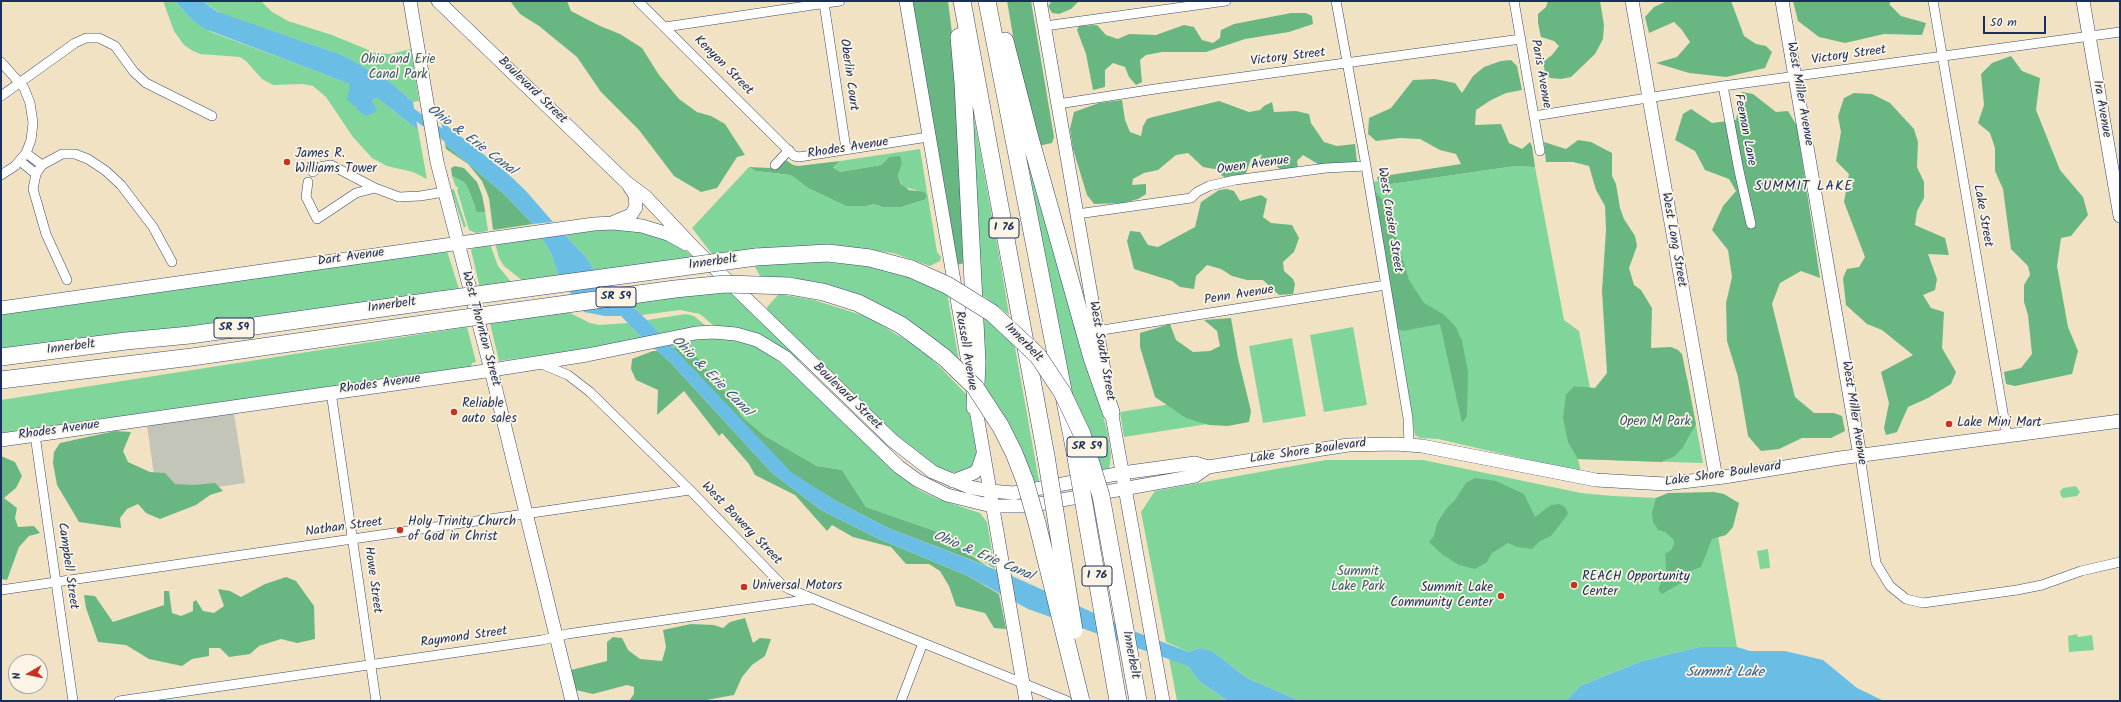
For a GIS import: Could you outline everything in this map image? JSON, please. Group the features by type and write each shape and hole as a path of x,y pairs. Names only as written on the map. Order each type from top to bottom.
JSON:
{"highway":[{"path":"955,1 963,83 977,362 975,407"},
{"name":"I 76","path":"962,1 1046,456 1084,701"},
{"name":"I 76","path":"986,1 1075,452 1118,701"},
{"path":"995,1 1030,138 1092,358 1111,412"},
{"name":"Innerbelt","path":"1,357 126,341 190,335 272,322 756,257 828,253 870,258 911,269 947,285 992,313 1038,356 1062,392 1082,434 1101,496 1138,701"},
{"name":"Innerbelt","path":"1,380 192,356 675,289 725,284 789,286 823,292 858,303 900,325 928,345 975,387 1001,427 1014,453 1025,481 1037,523 1080,701"},
{"path":"1,386 84,369"}],"main road":[{"name":"West Thornton Street","path":"410,1 422,82 437,162 491,370 572,701"},
{"name":"Boulevard Street","path":"438,1 626,182 646,197 696,250 893,441 933,472 953,481 990,491 1023,492 1122,473"},
{"name":"Russell Avenue","path":"906,1 928,137 1026,701"},
{"name":"West South Street","path":"1040,1 1096,331 1163,701"},
{"name":"West Long Street","path":"1632,1 1716,478"},
{"name":"West Miller Avenue","path":"1782,1 1860,456"},
{"name":"Ira Avenue","path":"2083,1 2120,216"},
{"name":"Boulevard Street","path":"613,223 631,215 636,207 634,195 626,182"},
{"name":"Dart Avenue","path":"1,308 582,225 613,223 654,229 680,240 696,250"},
{"name":"Rhodes Avenue","path":"1,440 538,363 696,333 723,332 757,340"},
{"name":"Boulevard Street","path":"757,340 789,360 899,467 917,480 947,495 992,506 1028,506 1125,487"},
{"name":"Lake Shore Boulevard","path":"1125,487 1195,476 1208,467 1348,445 1409,444 1451,450 1555,473 1596,480 1665,484 1716,478 1840,458 2120,421"},
{"path":"953,481 974,473 978,469 983,454"},
{"name":"Lake Shore Boulevard","path":"1122,473 1195,463 1208,467"}],"street":[{"name":"Kenyon Street","path":"638,1 789,150"},
{"path":"665,27 840,1"},
{"path":"1045,26 1226,1"},
{"name":"West Crosier Street","path":"1336,1 1366,166 1408,418 1409,444"},
{"name":"Paris Avenue","path":"1514,1 1540,151"},
{"name":"Lake Street","path":"1933,1 2007,436"},
{"name":"Oberlin Court","path":"824,4 846,149"},
{"name":"Victory Street","path":"1534,116 1723,86 2120,32"},
{"path":"1,96 80,40 99,38 115,46 134,72 146,83 212,116"},
{"name":"Victory Street","path":"1058,104 1521,39"},
{"path":"1,62 20,83 28,97 33,117 33,132 26,153 20,161 1,175"},
{"name":"Feeman Lane","path":"1723,86 1739,171 1751,224"},
{"name":"Rhodes Avenue","path":"775,165 789,150 794,156 799,157 928,137"},
{"path":"26,153 42,164"},
{"path":"67,280 46,234 34,197 34,181 36,174 42,164 55,157 75,154 88,159 106,171 121,185 143,213 172,262"},
{"path":"20,161 36,174"},
{"path":"313,172 319,167 331,165 374,188 399,197 420,196 444,192"},
{"name":"Owen Avenue","path":"1077,214 1191,198 1197,192 1209,186 1235,180 1326,168 1366,166"},
{"path":"308,182 306,197 317,219 356,193 374,188"},
{"name":"Penn Avenue","path":"1096,331 1386,285"},
{"name":"West Bowery Street","path":"538,363 568,376 590,392 690,490 782,585 812,599 1067,701"},
{"name":"Howe Street","path":"331,392 376,701"},
{"name":"Campbell Street","path":"35,435 73,701"},
{"name":"West Miller Avenue","path":"1860,456 1876,563 1890,586 1906,599 1923,603 2017,590 2042,585 2081,571 2120,562"},
{"name":"Nathan Street","path":"1,590 690,490"},
{"name":"Raymond Street","path":"119,701 542,640 557,636 812,599"},
{"path":"901,701 923,643"}],"shaded area":[{"path":"233,407 245,483 157,496 146,419"}],"green space":[{"path":"163,1 175,1 191,19 211,32 351,84 372,100 377,98 418,130 427,179 413,172 387,166 372,158 353,137 326,97 313,86 303,84 273,85 262,79 246,61 240,57 200,54 184,45 174,31"},
{"name":"Ohio and Erie Canal Park","path":"202,1 261,1 272,12 288,21 332,35 376,53 391,54 411,49 419,101 413,102 390,82 342,55 222,14"},
{"path":"510,1 567,1 571,11 600,26 620,34 642,48 659,75 679,99 697,112 711,116 725,124 745,155 737,157 717,188 701,192 674,176 639,130 601,92 577,57 539,26 520,14"},
{"path":"910,1 948,1 952,33 965,263 956,265"},
{"path":"1007,1 1031,1 1054,137 1052,143 1038,146 1026,111"},
{"path":"1052,1 1079,1 1071,9 1059,14 1052,13 1048,6"},
{"path":"1548,1 1600,1 1604,25 1603,39 1595,54 1571,77 1561,79 1550,78 1545,72 1543,62 1552,55 1559,46 1554,41 1541,37 1538,14 1546,7"},
{"path":"1667,1 1731,1 1744,36 1756,44 1766,46 1772,52 1765,68 1726,77 1689,73 1656,63 1677,57 1690,42 1682,30 1674,22 1649,33 1645,17 1654,7"},
{"path":"1793,1 1892,1 1889,4 1901,16 1926,23 1922,35 1884,34 1845,43 1819,37 1798,21"},
{"path":"1291,13 1306,13 1312,16 1313,24 1289,32 1245,39 1206,52 1162,52 1146,55 1140,60 1142,82 1136,85 1129,77 1125,67 1113,63 1105,70 1105,87 1093,90 1086,54 1077,30 1079,26 1097,25 1106,35 1118,39 1129,34 1156,35 1184,25 1194,27 1202,40 1213,43 1220,38 1221,30 1234,24"},
{"path":"2011,56 2022,71 2040,78 2036,110 2060,170 2083,197 2088,215 2071,236 2061,238 2057,266 2068,327 2078,351 2072,374 2015,386 2006,384 2004,372 2021,368 2032,354 2028,315 2024,302 2024,285 2030,275 2028,266 2011,249 2003,189 1995,171 1995,148 1990,133 1978,123 1984,105 1981,74 1992,63"},
{"path":"1511,60 1517,66 1522,90 1506,93 1491,100 1476,110 1475,125 1501,124 1509,143 1522,149 1530,142 1535,167 1515,166 1391,184 1378,181 1377,177 1461,164 1456,154 1440,150 1420,139 1400,138 1376,141 1368,134 1369,118 1391,108 1413,80 1435,79 1455,83 1462,93 1473,76 1484,67 1501,61"},
{"path":"1742,92 1753,94 1776,112 1788,111 1797,126 1820,278 1801,271 1780,283 1772,304 1795,397 1814,413 1834,413 1842,416 1845,431 1831,438 1802,438 1779,449 1761,451 1748,436 1738,377 1727,341 1726,303 1732,277 1728,250 1712,230 1723,206 1736,191 1729,179 1705,170 1695,151 1675,140 1683,114 1691,109 1712,123 1736,120"},
{"path":"1854,93 1872,94 1890,103 1914,129 1918,142 1917,167 1924,182 1924,198 1917,211 1915,225 1945,238 1949,255 1928,254 1937,279 1935,290 1923,295 1931,308 1944,312 1942,348 1956,372 1951,384 1928,398 1908,407 1897,432 1886,435 1884,428 1889,403 1881,372 1913,355 1882,330 1867,324 1846,305 1843,278 1847,269 1859,267 1865,257 1844,202 1849,174 1836,161 1841,132 1838,116 1844,98"},
{"path":"1122,100 1125,120 1130,132 1141,136 1143,126 1147,119 1153,117 1219,101 1249,112 1260,110 1272,102 1274,112 1296,111 1309,114 1311,123 1324,142 1337,146 1355,144 1357,162 1326,165 1318,164 1303,155 1297,161 1298,167 1294,171 1281,170 1274,164 1260,160 1262,154 1251,159 1245,176 1230,179 1222,176 1220,170 1203,167 1188,153 1176,155 1158,170 1144,173 1133,179 1132,185 1146,184 1146,194 1138,199 1123,203 1094,204 1087,195 1073,149 1070,129 1074,112 1099,103"},
{"path":"1018,106 1107,430 1111,455 1109,470 1103,475 1067,386"},
{"path":"972,107 1001,266 1009,315 977,291"},
{"name":"Open M Park","path":"1578,140 1591,142 1612,153 1612,176 1616,184 1620,208 1624,219 1635,236 1637,246 1629,268 1634,285 1641,290 1652,308 1651,348 1671,347 1678,350 1682,354 1696,424 1683,447 1675,456 1661,462 1578,459 1568,442 1563,418 1566,394 1574,386 1595,388 1607,373 1602,291 1606,230 1605,206 1596,190 1589,166 1573,162 1546,162 1544,142 1566,149"},
{"path":"445,144 504,194 533,224 493,230 489,198 482,181 468,164 446,149"},
{"path":"920,149 937,252 941,257 940,261 930,266 893,253 834,245 776,247 712,254 692,228 749,167 756,171 791,175 808,188 846,206 866,206 874,204 883,207 901,207 924,200 916,190 903,187 898,176 902,163 889,157 881,165 840,172 833,169 840,161"},
{"path":"780,156 793,165 798,166 840,161 833,168 840,172 881,165 889,157 900,156 902,163 898,176 901,184 909,190 924,192 927,196 924,200 901,207 883,207 874,204 866,206 846,206 808,188 791,175 756,171 749,167 770,168"},
{"path":"455,166 464,168 477,182 482,195 485,210 484,212 477,212 468,188 464,182 452,176 451,168"},
{"name":"Open M Park","path":"1515,166 1535,167 1564,320 1579,331 1590,388 1574,386 1566,394 1687,377 1703,463 1578,459 1581,472 1438,439 1420,438 1415,435 1373,182 1378,181 1391,184"},
{"path":"452,176 464,182 468,188 475,207 485,210 488,231 476,233 469,230 457,190 458,189"},
{"path":"454,189 466,226 464,228 451,190"},
{"path":"1227,189 1234,191 1240,201 1261,195 1267,199 1263,217 1271,223 1292,225 1299,238 1294,252 1283,262 1284,271 1293,279 1295,284 1293,294 1279,295 1263,280 1247,280 1232,276 1221,269 1207,265 1196,276 1194,289 1180,287 1172,281 1134,269 1127,241 1130,231 1140,232 1148,245 1158,247 1195,227 1201,202 1219,190"},
{"path":"1374,190 1386,204 1409,280 1424,303 1443,314 1456,327 1462,341 1468,372 1467,416 1462,423 1440,324 1403,331 1397,329"},
{"path":"604,229 637,231 657,236 683,248 693,257 595,271 586,257 565,235"},
{"path":"542,238 551,254 559,276 523,281 504,266 499,258 495,243"},
{"path":"490,244 498,266 512,283 480,288 471,250 476,246"},
{"path":"447,251 459,289 1,352 1,314"},
{"path":"792,262 827,262 873,267 904,274 947,292 959,361 941,345 778,278 760,276 754,265"},
{"path":"733,292 799,359 797,361 714,326 700,314 680,310 642,315 629,303 691,294"},
{"path":"779,294 814,300 868,317 919,348 966,394 977,462 963,474 945,471 921,459 768,314 767,307"},
{"path":"568,312 590,323 599,325 628,323 642,338 596,348 499,361 490,323"},
{"path":"978,312 1014,342 1039,481 1032,483 980,385"},
{"path":"686,314 694,316 707,327 660,334 647,320"},
{"path":"1231,318 1238,358 1251,411 1249,422 1228,426 1209,425 1186,418 1155,397 1140,347 1140,333 1170,324 1176,340 1193,352 1210,351 1220,346 1217,331 1204,320"},
{"path":"467,327 476,362 472,363 471,367 1,433 1,400"},
{"path":"1353,327 1367,405 1324,412 1310,335"},
{"path":"698,337 728,339 759,347 787,368 898,475 919,490 938,499 980,513 987,522 995,569 935,531 866,507 842,470 817,466 765,436 742,417 732,400 687,347 673,348 670,345"},
{"path":"1292,338 1306,416 1263,423 1249,346"},
{"path":"687,346 732,400 742,417 765,436 817,466 842,470 866,507 935,531 987,566 888,528 836,501 791,473 673,348"},
{"path":"653,351 658,351 671,363 772,473 821,510 879,539 968,576 999,594 1006,629 994,628 985,613 956,606 949,586 940,571 929,564 906,564 891,547 853,537 832,525 827,531 795,495 755,475 749,464 722,433 719,436 684,391 657,415 658,390 636,380 631,369 632,359"},
{"path":"1210,398 1214,423 1124,437 1120,412"},
{"path":"115,431 131,432 123,451 128,462 150,472 165,473 175,484 193,485 215,483 223,491 210,495 196,505 160,519 146,513 138,504 127,509 120,518 121,528 79,522 57,485 53,463 54,452 60,443"},
{"path":"1,456 15,462 22,476 16,488 4,498 17,508 15,518 18,527 34,526 40,533 29,536 19,547 7,580 1,579"},
{"name":"Summit Lake Park","path":"1326,460 1423,460 1581,493 1613,496 1659,498 1711,495 1737,647 1699,647 1642,661 1580,686 1566,701 1300,701 1247,678 1212,651 1200,648 1189,652 1166,642 1141,512 1155,491"},
{"path":"1475,478 1496,481 1524,494 1535,517 1551,505 1560,504 1566,508 1568,514 1551,536 1540,541 1532,549 1517,547 1508,543 1492,553 1487,562 1475,569 1459,565 1443,555 1429,542 1434,536 1437,523 1446,509 1455,500 1466,483"},
{"path":"2076,486 2080,492 2077,496 2063,498 2061,496 2060,491 2063,488"},
{"path":"1714,492 1724,494 1739,503 1733,527 1726,535 1712,539 1701,567 1688,572 1681,583 1662,594 1658,590 1666,570 1665,554 1671,550 1674,540 1665,532 1658,530 1653,522 1652,513 1656,498 1668,493"},
{"path":"1768,549 1770,568 1760,569 1757,551"},
{"path":"286,577 296,581 314,606 315,639 297,643 281,639 259,646 250,654 229,657 220,648 209,648 209,656 192,659 182,666 149,659 126,645 98,642 86,608 84,595 95,596 113,622 164,605 164,591 169,591 172,613 181,616 193,611 193,602 196,600 203,611 214,613 224,606 218,589 230,591 241,597 265,584"},
{"path":"745,618 753,643 760,638 771,639 765,656 752,665 742,677 734,695 701,701 629,701 634,694 634,687 627,685 593,694 576,690 571,670 607,661 607,642 613,637 622,638 628,650 640,659 662,661 666,647 663,630 691,624 714,625 723,628 730,622"},
{"path":"2077,634 2078,637 2092,635 2094,650 2069,652 2068,636"},
{"path":"1169,658 1188,666 1199,681 1228,701 1177,701"}],"water":[{"path":"175,1 202,1 218,12 342,55 390,82 413,102 418,130 377,98 372,100 377,111 366,116 357,110 357,108 347,100 350,84 205,29 191,19"},
{"path":"441,121 506,172 526,191 553,222 533,224 504,194 445,144"},
{"path":"565,235 586,257 595,271 647,320 791,472 836,501 888,528 1012,576 1136,632 1189,652 1200,648 1212,651 1247,678 1300,701 1228,701 1199,681 1188,666 1028,609 968,576 879,539 821,510 772,473 671,363 642,338 621,316 605,316 584,312 559,276 551,254 542,238"},
{"name":"Summit Lake","path":"1699,647 1737,647 1750,651 1785,651 1823,660 1857,688 1884,701 1566,701 1580,686 1642,661"}],"waterway":[{"name":"Ohio & Erie Canal","path":"405,108 452,141"}],"place":[{"name":"James R. Williams Tower","path":"287,162"},
{"name":"Reliable auto sales","path":"454,412"},
{"name":"Lake Mini Mart","path":"1949,424"},
{"name":"Holy Trinity Church of God in Christ","path":"400,530"},
{"name":"REACH Opportunity Center","path":"1574,585"},
{"name":"Universal Motors","path":"744,587"},
{"name":"Summit Lake Community Center","path":"1501,596"}],"district":[{"name":"SUMMIT LAKE","path":"1804,188"}]}
